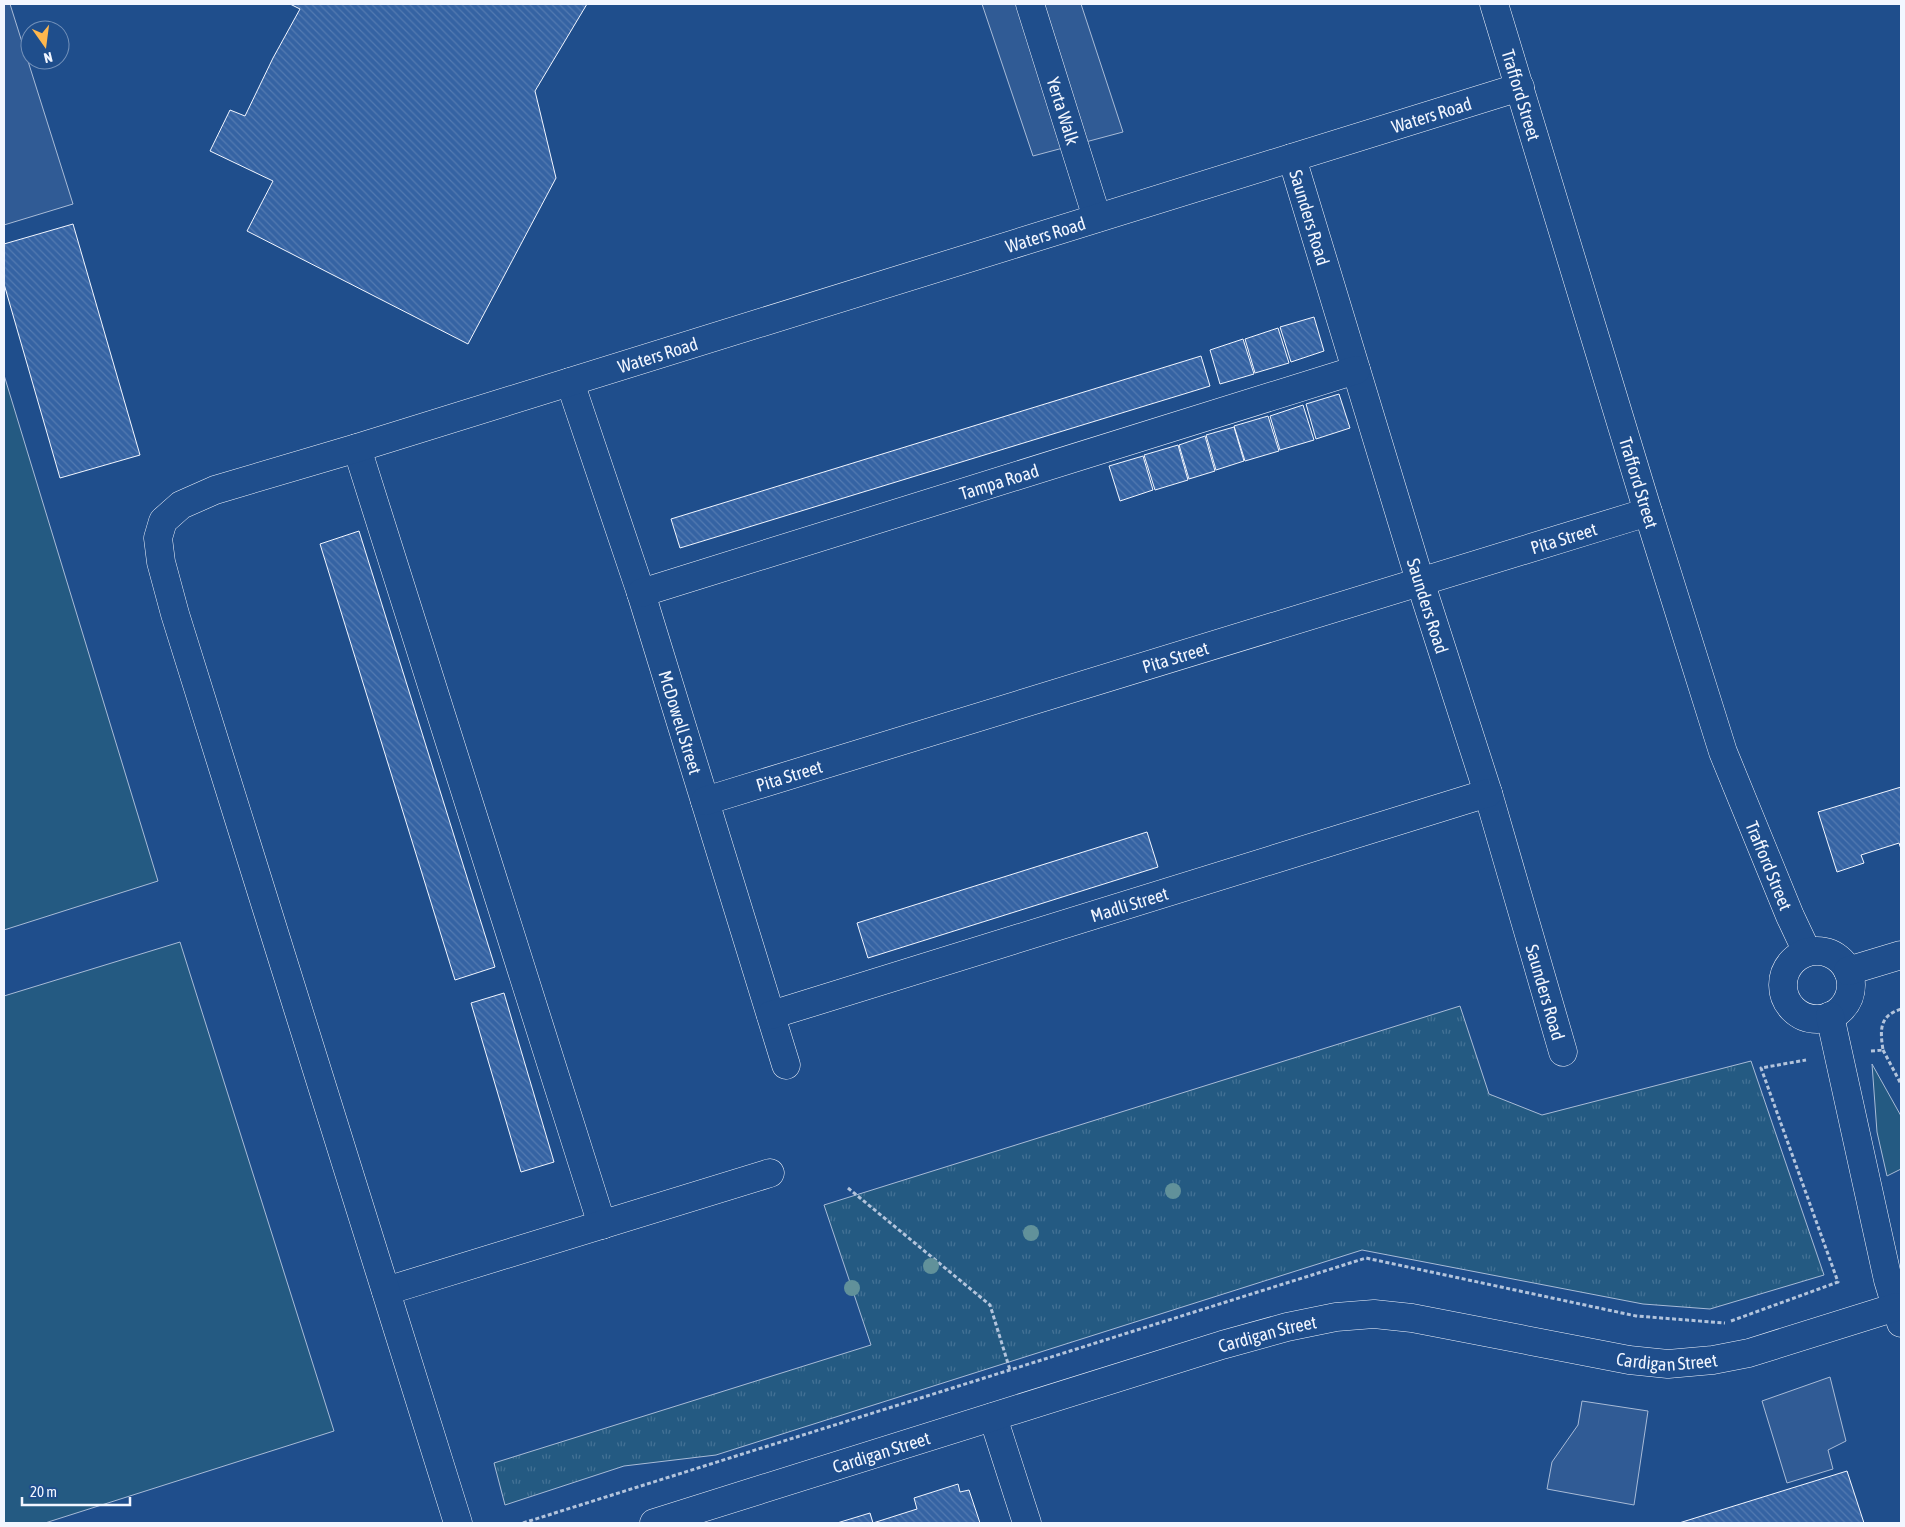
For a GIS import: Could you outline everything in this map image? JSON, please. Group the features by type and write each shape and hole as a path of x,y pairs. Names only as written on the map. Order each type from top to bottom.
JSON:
{"street":[{"name":"Yerta Walk","path":"1030,4 1097,218"},
{"name":"Trafford Street","path":"1494,4 1722,752 1787,910 1807,952"},
{"name":"Waters Road","path":"458,1523 175,614 161,562 158,538 163,521 181,505 215,490 357,448 1520,87"},
{"name":"Saunders Road","path":"1292,158 1420,580 1488,793 1563,1052"},
{"name":"Tampa Road","path":"642,593 1356,370"},
{"name":"McDowell Street","path":"570,382 642,593 786,1065"},
{"path":"357,448 602,1225"},
{"name":"Pita Street","path":"705,801 1420,580 1648,512"},
{"name":"Madli Street","path":"771,1015 1488,793"},
{"path":"1817,950 1835,956 1843,962 1852,982 1847,1002 1840,1011 1820,1019 1808,1018 1798,1013 1790,1006 1784,996 1784,974 1798,956 1807,952 1817,950"},
{"path":"1848,971 1901,955"},
{"path":"1830,1016 1888,1280 1899,1316"},
{"path":"386,1290 770,1173"},
{"name":"Cardigan Street","path":"654,1523 1222,1345 1287,1327 1336,1317 1374,1314 1412,1318 1629,1360 1668,1364 1713,1360 1749,1354 1899,1316"},
{"path":"993,1417 1026,1523"}],"path":[{"path":"1883,1050 1901,1084"},
{"path":"848,1188 990,1306 1010,1370"}],"green space":[{"path":"4,375 158,881 4,930"},
{"path":"180,942 334,1431 45,1523 4,1523 4,996"},
{"path":"1460,1006 1489,1094 1542,1115 1751,1061 1824,1275 1710,1309 1643,1304 1362,1250 716,1455 624,1466 505,1505 494,1463 871,1345 824,1205"},
{"path":"1872,1064 1901,1116 1901,1169 1887,1176 1877,1132"}],"shaded area":[{"path":"4,4 10,4 20,36 20,70 31,70 73,204 4,225"},
{"path":"982,4 1081,4 1123,132 1033,156"},
{"path":"1830,1377 1846,1441 1828,1450 1833,1469 1787,1483 1762,1401"},
{"path":"1582,1401 1648,1411 1634,1505 1547,1489 1552,1462 1578,1425"}],"building":[{"path":"290,4 587,4 535,91 556,178 468,344 247,231 273,181 210,151 230,110 245,116 273,58 300,9"},
{"path":"73,224 140,455 60,478 4,284 4,244"},
{"path":"1314,317 1324,351 1291,362 1280,327"},
{"path":"1278,328 1289,363 1255,373 1245,339"},
{"path":"1243,339 1254,374 1220,384 1210,350"},
{"path":"1201,356 1210,386 680,548 671,519"},
{"path":"1339,394 1350,428 1316,439 1306,404"},
{"path":"1303,405 1314,440 1280,450 1270,416"},
{"path":"1268,416 1279,451 1245,461 1234,426"},
{"path":"1234,427 1244,461 1216,470 1206,435"},
{"path":"1205,436 1215,471 1189,479 1179,445"},
{"path":"1178,445 1188,480 1155,490 1144,455"},
{"path":"1143,456 1153,490 1120,501 1109,466"},
{"path":"359,531 495,967 455,980 320,544"},
{"path":"1901,787 1901,849 1899,843 1861,855 1864,863 1837,872 1818,812"},
{"path":"1147,832 1158,867 868,958 857,923"},
{"path":"504,993 554,1162 521,1172 471,1003"},
{"path":"1847,1471 1864,1523 1679,1523"},
{"path":"958,1484 960,1492 969,1490 980,1523 873,1523 917,1509 914,1498"},
{"path":"870,1513 873,1523 837,1523"}]}
